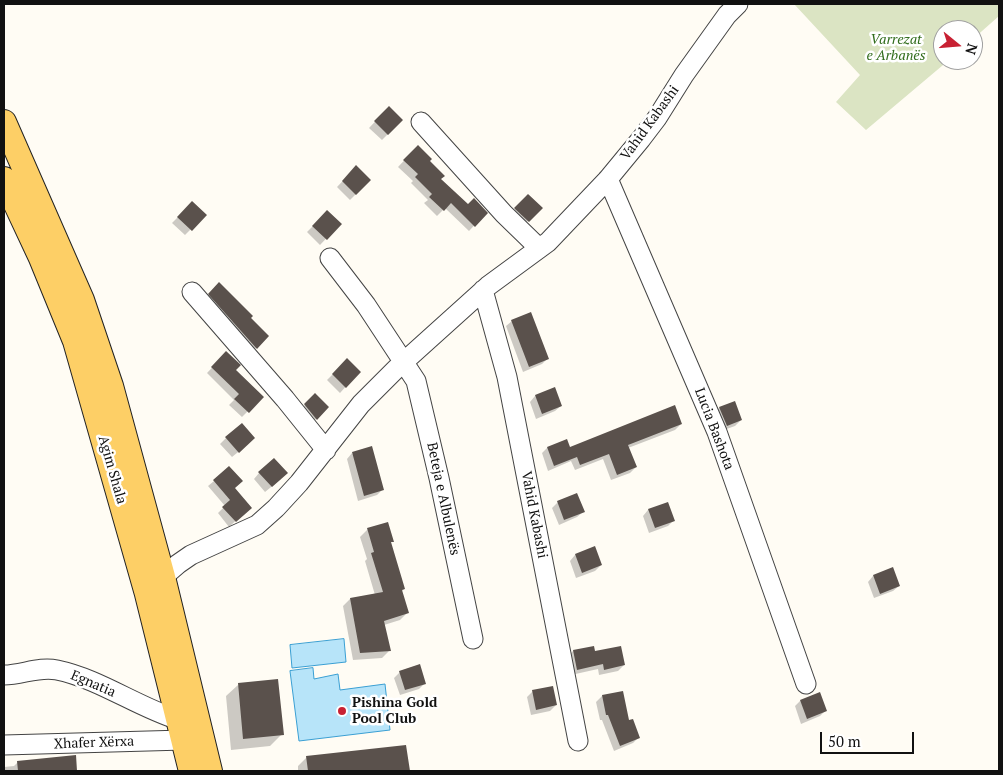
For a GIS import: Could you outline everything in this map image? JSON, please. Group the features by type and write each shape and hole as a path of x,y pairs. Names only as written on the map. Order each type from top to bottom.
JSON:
{"main road":[{"name":"Agim Shala","path":"4,122 88,318 111,386 163,577 210,771"},
{"name":"Agim Shala","path":"4,179 41,258 75,341 147,594 191,771"}],"street":[{"name":"Vahid Kabashi","path":"163,577 191,555 257,525 276,508 326,450 361,404 404,362 483,290 548,242 608,178 657,118 684,75 727,15 738,4"},
{"path":"421,122 504,214 539,248"},
{"name":"Lucia Bashota","path":"608,178 717,432 806,684"},
{"name":"Beteja e Albulenës","path":"330,258 366,304 416,381 439,478 473,639"},
{"name":"Vahid Kabashi","path":"483,290 506,377 578,741"},
{"path":"192,292 285,399 326,450"},
{"name":"Egnatia","path":"4,675 33,669 56,669 85,678 159,713 182,730"},
{"name":"Xhafer Xërxa","path":"4,746 182,730"}],"green space":[{"name":"Varrezat e Arbanës","path":"794,4 999,4 999,16 983,30 983,20 933,20 933,70 937,70 866,130 836,102 860,75"}],"water":[{"path":"344,639 346,662 292,668 290,645"},
{"name":"Pishina Gold Pool Club","path":"313,668 314,679 338,674 340,690 385,684 390,730 299,741 290,671"}],"building":[{"path":"389,106 403,120 388,135 374,121"},
{"path":"418,145 445,176 441,179 468,204 474,198 488,213 475,227 451,203 444,211 429,197 432,194 415,177 418,174 403,160"},
{"path":"356,165 371,180 356,195 342,181"},
{"path":"528,194 543,208 529,222 514,208"},
{"path":"192,201 207,215 192,231 177,217"},
{"path":"327,210 342,224 327,240 312,226"},
{"path":"219,282 253,316 251,318 269,336 257,349 208,294"},
{"path":"531,312 549,359 529,367 511,320"},
{"path":"226,351 241,365 236,370 264,397 249,413 234,399 239,394 211,367"},
{"path":"347,358 361,372 346,388 332,374"},
{"path":"555,387 562,406 542,414 535,395"},
{"path":"315,393 329,407 317,420 304,404"},
{"path":"735,401 742,420 727,426 719,407"},
{"path":"675,405 682,424 628,445 637,467 617,475 609,454 580,465 577,457 554,466 547,447 567,439 570,447"},
{"path":"242,423 255,438 239,453 225,437"},
{"path":"372,446 384,490 364,496 352,452"},
{"path":"274,458 288,473 272,487 258,472"},
{"path":"229,466 243,481 235,488 252,508 236,522 222,507 230,500 213,480"},
{"path":"577,493 585,512 564,520 557,501"},
{"path":"668,502 675,521 655,528 648,509"},
{"path":"388,522 394,542 391,542 405,589 402,590 409,613 384,621 391,651 360,653 350,598 383,592 371,553 374,552 367,528"},
{"path":"595,546 602,565 582,573 575,554"},
{"path":"893,567 900,586 880,594 873,575"},
{"path":"594,646 595,651 621,646 625,665 604,670 603,664 577,670 573,650"},
{"path":"420,664 426,684 405,690 399,671"},
{"path":"278,679 284,735 243,739 238,683"},
{"path":"553,686 557,705 536,710 532,690"},
{"path":"623,691 629,720 633,719 640,738 620,746 608,715 606,715 602,695"},
{"path":"820,692 827,711 807,719 800,700"},
{"path":"406,745 410,771 308,771 306,756"},
{"path":"76,755 77,771 18,771 17,761"}],"place":[{"name":"Pishina Gold Pool Club","path":"342,711"}]}
